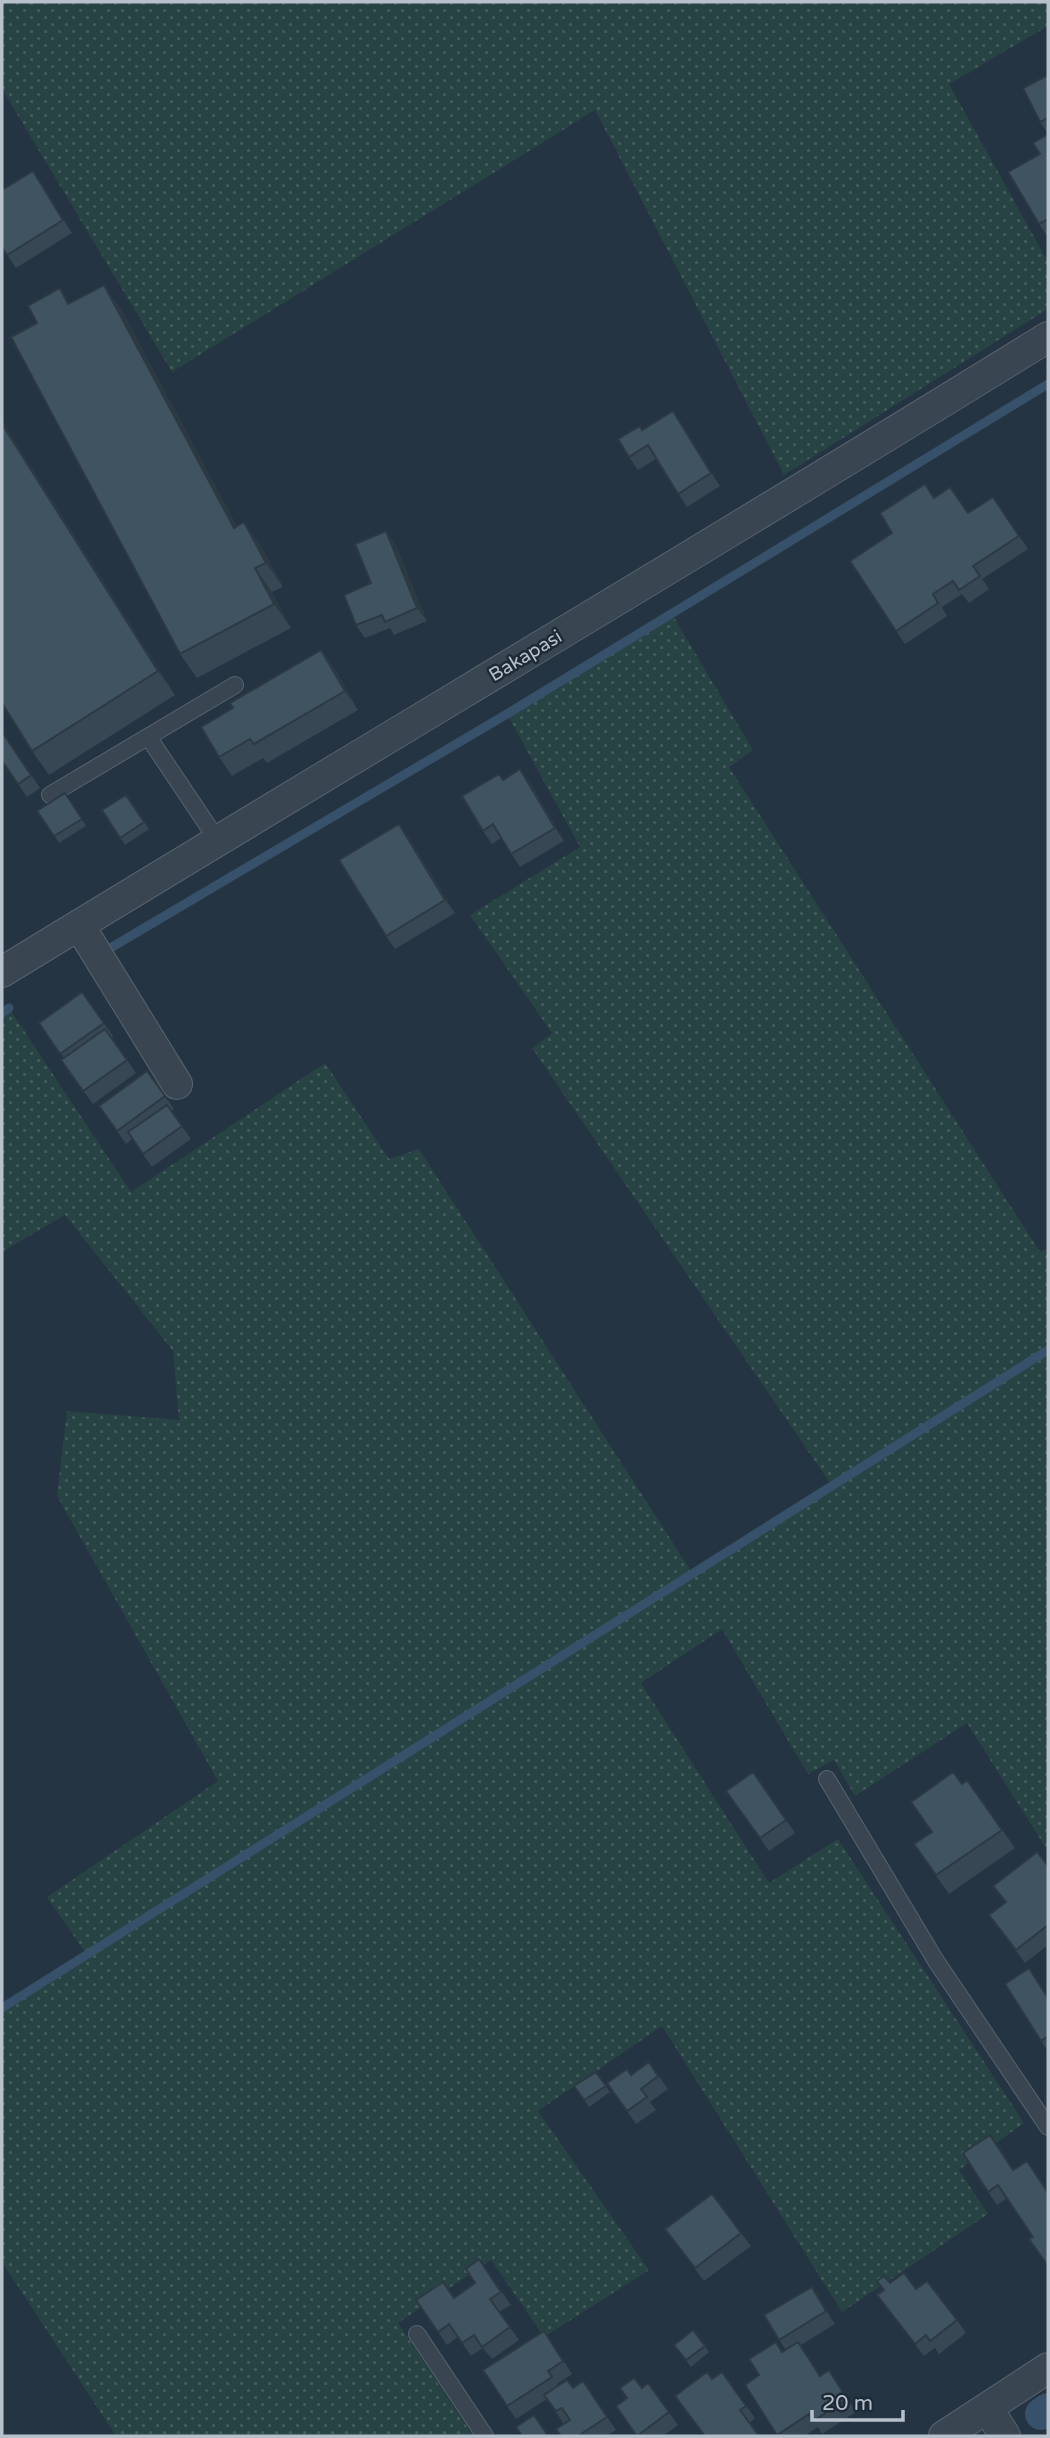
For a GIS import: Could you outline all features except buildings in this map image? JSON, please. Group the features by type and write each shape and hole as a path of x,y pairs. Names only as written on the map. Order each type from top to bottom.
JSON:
{"street":[{"name":"Bakapasi","path":"2,972 779,504 1048,337"},
{"path":"79,925 177,1084"},
{"path":"944,2436 1048,2368"},
{"path":"988,2409 1005,2436"}],"lane":[{"path":"50,795 235,685"},
{"path":"149,738 218,841"},
{"path":"827,1779 936,1961 1048,2127"},
{"path":"417,2333 485,2436"}],"green space":[{"path":"2,2 1048,2 1048,26 949,84 1048,262 1048,309 784,475 595,110 172,372 2,89"},
{"path":"672,614 753,750 729,767 1040,1252 1048,1248 1048,1846 1046,1848 967,1723 855,1796 834,1760 808,1774 722,1629 641,1683 769,1883 838,1839 1024,2123 959,2170 988,2214 842,2312 662,2026 538,2111 649,2270 544,2337 491,2260 398,2323 473,2436 116,2436 2,2262 2,2008 87,1955 47,1897 218,1781 57,1496 67,1411 179,1420 173,1351 65,1215 2,1252 2,1013 9,1008 131,1192 325,1063 389,1159 419,1149 693,1574 832,1486 532,1048 552,1033 470,915 580,847 507,714"}],"waterway":[{"path":"107,950 507,714 1048,384"},
{"path":"2,1013 9,1008"},
{"path":"2,2008 1048,1350"},
{"path":"1041,2414 1048,2409"},
{"path":"1041,2414 1048,2426"}]}
